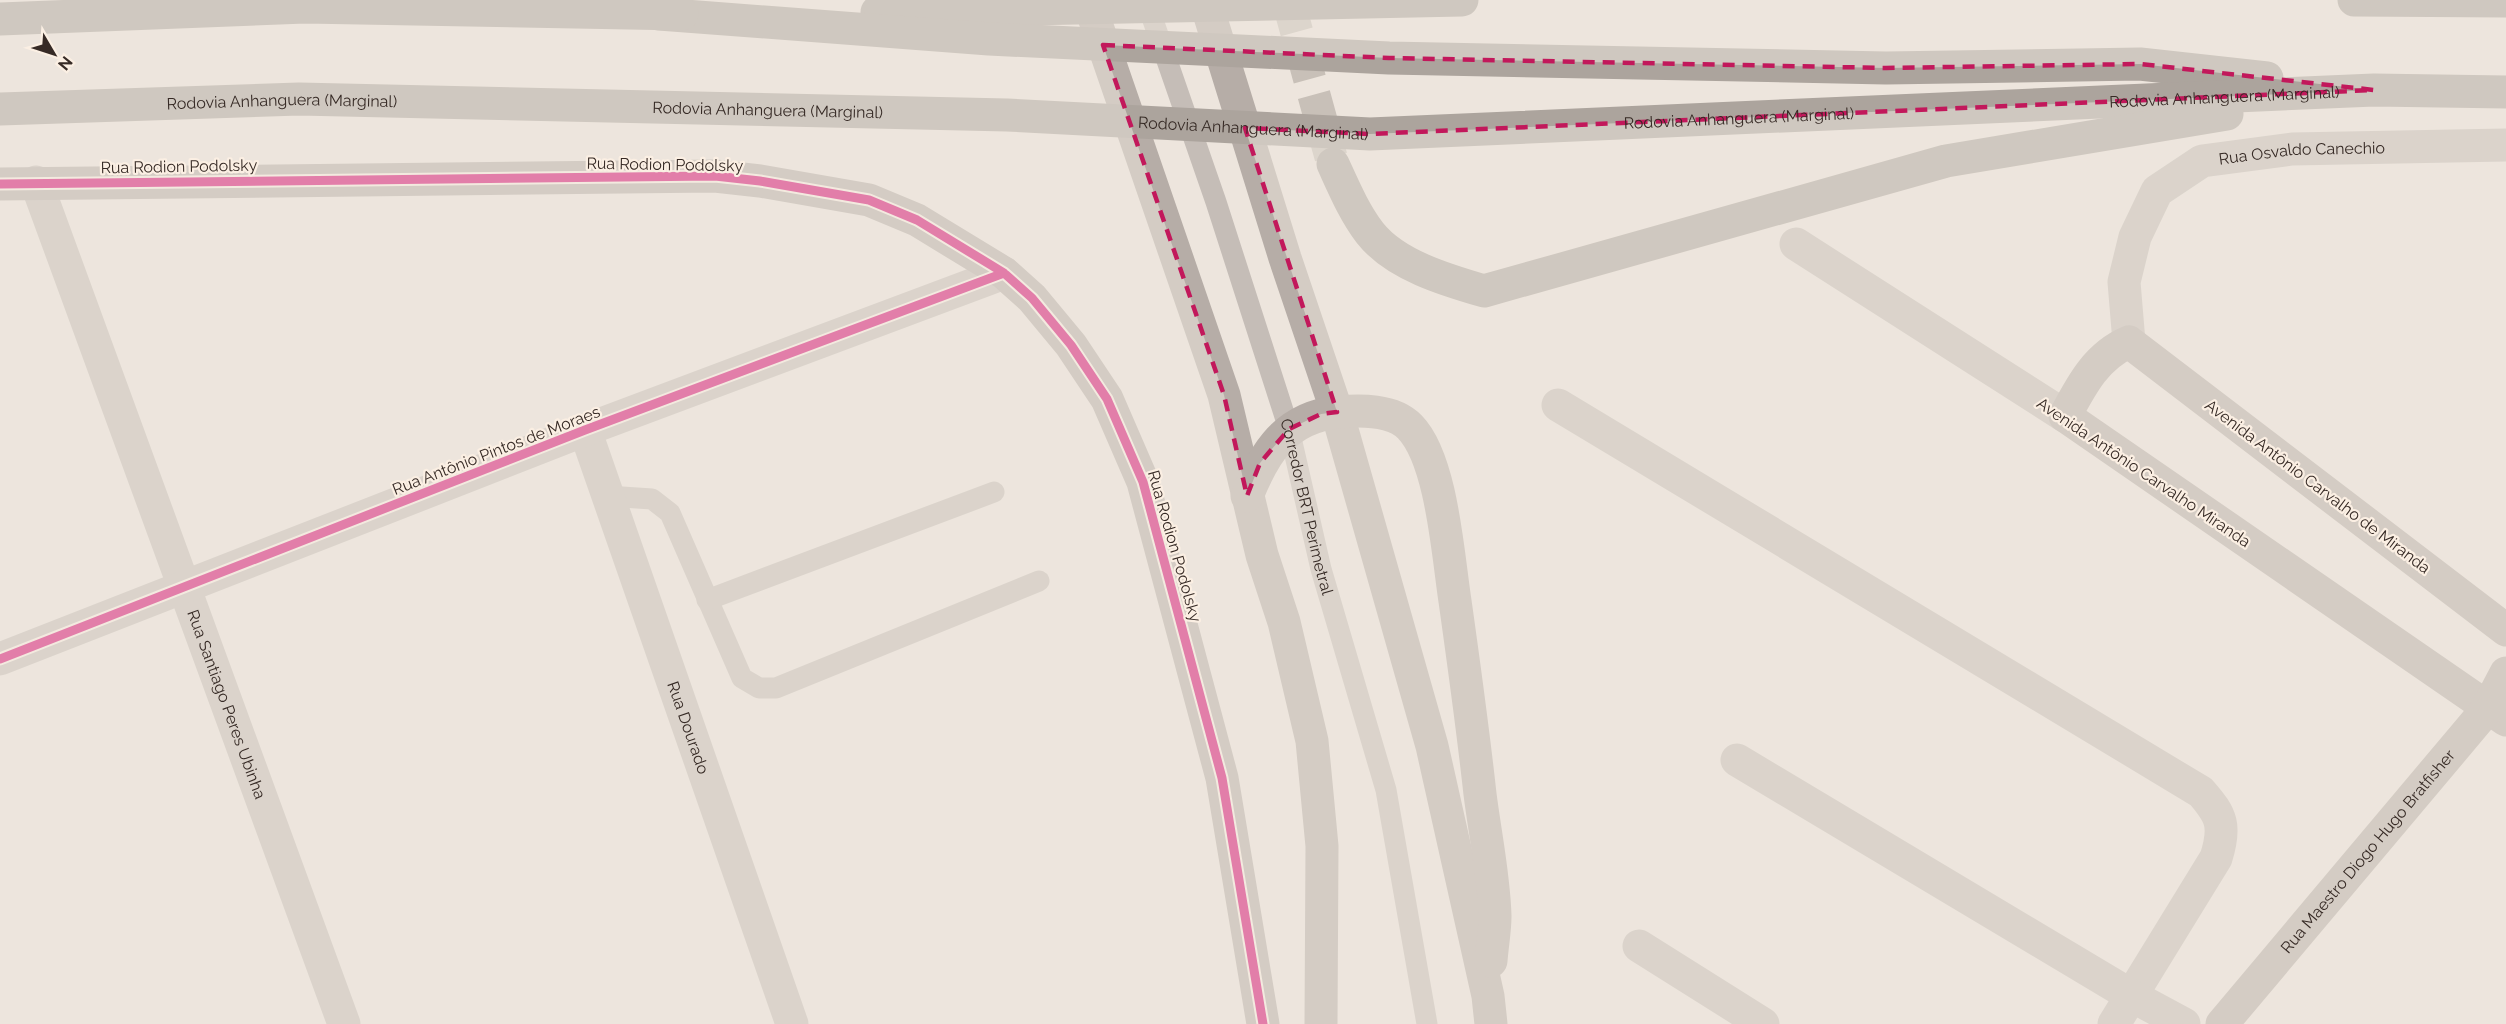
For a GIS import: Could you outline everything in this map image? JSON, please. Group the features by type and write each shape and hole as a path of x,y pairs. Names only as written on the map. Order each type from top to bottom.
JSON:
{"highway":[{"path":"0,19 304,7 659,14 1462,0"},
{"path":"2355,0 2506,1"},
{"path":"659,14 989,39 1389,58 1886,68 2140,64 2374,90"},
{"path":"1333,164 1351,203 1371,235 1401,258 1437,277 1484,291 1946,161 2374,90"},
{"name":"Rodovia Anhanguera (Marginal)","path":"0,109 299,99 1007,115 1370,134 2374,90 2506,92"}],"street":[{"path":"1088,0 1224,395 1247,496 1284,622 1312,741 1322,846 1320,1024"},
{"path":"1205,0 1285,258 1337,412 1432,746 1490,1010"},
{"name":"Rua Osvaldo Canechio","path":"2129,342 2124,282 2135,237 2157,191 2202,161 2292,149 2506,145"},
{"name":"Rua Rodion Podolsky","path":"0,184 715,176 760,181 869,200 917,220 1004,273 1032,298 1071,345 1107,399 1143,482 1222,778 1263,1024"},
{"name":"Rua Santiago Peres Ubinha","path":"36,182 344,1024"},
{"name":"Avenida Antônio Carvalho Miranda","path":"1796,244 2064,416 2496,714"},
{"name":"Rua Antônio Pintos de Moraes","path":"0,659 585,430 1004,273"},
{"path":"2064,416 2096,365 2116,348 2129,342"},
{"name":"Avenida Antônio Carvalho de Miranda","path":"2129,342 2506,630"},
{"path":"1558,405 2201,792 2218,812 2223,836 2216,858 2114,1024"},
{"path":"1247,496 1260,463 1289,429 1321,414 1354,410 1384,414 1409,425 1419,438 1428,459 1441,506 1468,696 1495,915 1490,1010"},
{"name":"Rua Dourado","path":"585,430 792,1024"},
{"name":"Rua Maestro Diogo Hugo Bratfisher","path":"2222,1024 2496,714 2506,673"},
{"path":"1737,760 2132,996 2184,1024"},
{"path":"1639,946 1763,1024"}],"lane":[{"name":"Corredor BRT Perimetral","path":"1146,0 1216,202 1289,429 1321,569 1386,790 1427,1024"},
{"path":"707,600 994,492"},
{"path":"607,496 652,499 664,506 670,513 742,678 750,684 767,689 787,684 1039,581"}],"highlighted area":[{"path":"1103,45 1389,58 1886,68 2140,64 2374,90 1370,134 1245,128 1337,412 1321,414 1289,429 1260,463 1247,496 1224,395"}],"tunnel":[{"path":"1288,0 1331,157"}],"cycle path":[{"path":"0,184 715,176 760,181 869,200 917,220 1004,273 1032,298 1071,345 1107,399 1143,482 1222,778 1263,1024"},
{"path":"0,659 585,430 1004,273"}]}
